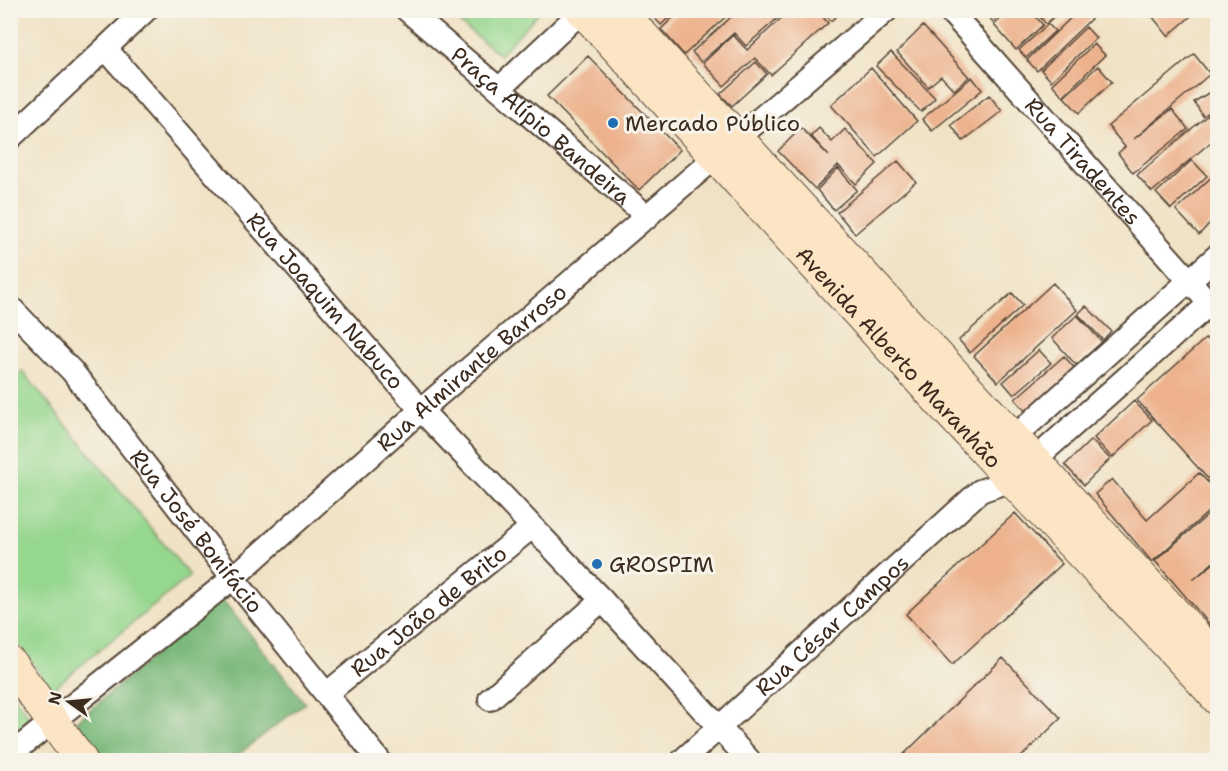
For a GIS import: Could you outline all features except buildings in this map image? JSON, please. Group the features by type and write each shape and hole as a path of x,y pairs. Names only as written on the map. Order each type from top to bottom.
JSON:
{"main road":[{"name":"Avenida Alberto Maranhão","path":"620,10 727,148"},
{"name":"Avenida Alberto Maranhão","path":"582,11 727,148 1012,459 1163,619 1218,699"},
{"name":"Avenida Alberto Maranhão","path":"1163,619 1218,660"},
{"path":"10,663 81,760"}],"street":[{"path":"10,138 147,10"},
{"name":"Praça Alípio Bandeira","path":"407,10 648,217"},
{"name":"Rua Almirante Barroso","path":"10,755 233,578 422,410 887,10"},
{"name":"Rua Tiradentes","path":"949,10 1189,281 1215,304"},
{"path":"500,88 582,11"},
{"name":"Rua Joaquim Nabuco","path":"106,49 422,410 602,600 748,760"},
{"path":"1012,459 1189,281 1218,255"},
{"name":"Rua César Campos","path":"683,760 980,491 1012,459 1215,304"},
{"name":"Rua José Bonifácio","path":"10,307 72,371 233,578 380,760"},
{"name":"Rua João de Brito","path":"326,694 532,527"},
{"path":"490,699 602,600"}],"green space":[{"path":"445,11 540,11 500,55"},
{"path":"22,371 190,576 52,689 11,634 10,384"},
{"path":"221,598 305,703 231,760 105,760 77,721"},
{"path":"10,691 35,725 10,745"}],"place":[{"name":"Mercado Público","path":"613,123"},
{"name":"GROSPIM","path":"597,564"}]}
